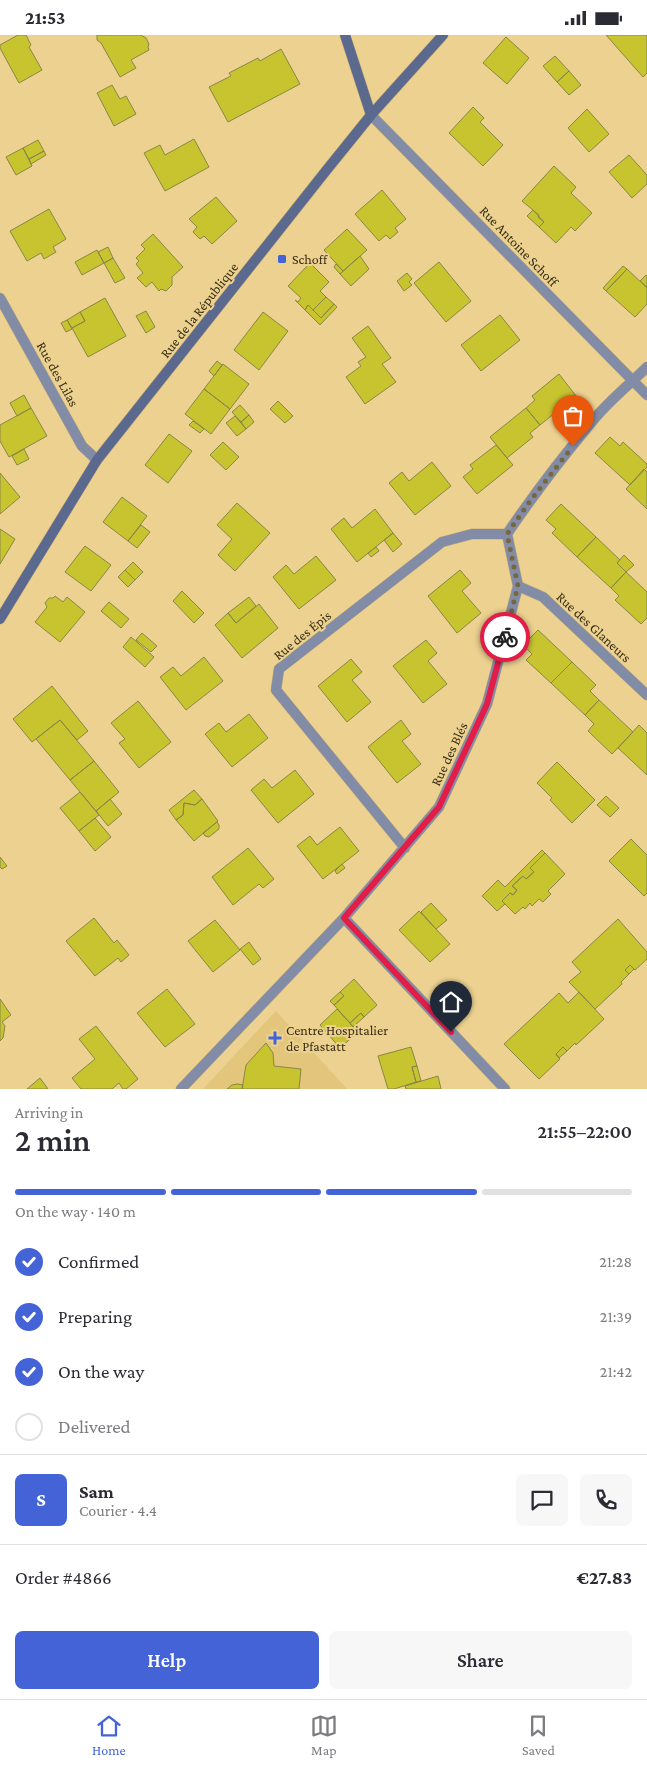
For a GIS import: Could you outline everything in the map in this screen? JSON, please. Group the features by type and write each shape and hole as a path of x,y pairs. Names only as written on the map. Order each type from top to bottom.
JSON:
{"main road":[{"path":"345,35 371,115"},
{"name":"Rue de la République","path":"0,619 97,460 371,115 443,35"}],"street":[{"name":"Rue Antoine Schoff","path":"371,115 647,395"},
{"name":"Rue des Lilas","path":"0,297 82,446 97,460"},
{"path":"507,534 530,501 595,418 647,367"},
{"name":"Rue des Épis","path":"405,848 276,691 279,669 442,542 472,534 507,534"},
{"name":"Rue des Blés","path":"181,1089 344,918 439,807 487,704 518,586 507,534"},
{"name":"Rue des Glaneurs","path":"518,586 543,597 647,695"},
{"path":"344,918 505,1089"}],"shaded area":[{"name":"Centre Hospitalier de Pfastatt","path":"276,1011 347,1089 203,1089"}],"building":[{"path":"18,35 26,35 31,45 29,47 42,70 19,83 0,48 0,45"},
{"path":"97,35 141,35 146,38 149,50 131,60 136,68 120,77 101,43 97,40"},
{"path":"606,35 647,35 647,73 643,77"},
{"path":"506,37 529,58 507,84 483,63"},
{"path":"281,49 300,84 228,122 209,87 231,76 229,73 258,58 260,61"},
{"path":"555,56 569,71 557,82 543,66"},
{"path":"569,71 581,85 569,95 557,82"},
{"path":"112,85 120,99 126,96 136,114 114,126 97,93"},
{"path":"473,107 484,118 480,122 503,145 483,166 449,133"},
{"path":"587,109 609,134 589,152 568,128"},
{"path":"194,139 209,167 165,191 144,153 160,145 165,155"},
{"path":"38,140 44,151 29,159 23,148"},
{"path":"23,148 32,166 16,175 6,157"},
{"path":"44,151 46,155 31,164 29,159"},
{"path":"629,155 647,175 647,184 632,198 609,172"},
{"path":"554,166 576,187 571,193 592,213 575,231 571,227 556,243 539,227 544,222 538,217 539,215 522,201"},
{"path":"382,190 406,219 395,228 398,232 390,239 386,235 379,241 355,214"},
{"path":"216,197 237,221 212,244 204,236 200,239 193,232 197,227 189,219"},
{"path":"49,209 66,239 53,247 56,252 44,259 41,253 27,261 10,231"},
{"path":"533,210 544,222 539,227 527,216"},
{"path":"347,229 367,250 343,271 324,250"},
{"path":"153,234 183,267 172,277 172,285 166,291 161,289 159,291 152,282 146,287 137,278 143,273 136,264 139,261 136,258 145,249 141,245"},
{"path":"108,247 113,258 104,263 98,252"},
{"path":"97,250 104,263 82,275 75,262"},
{"path":"360,256 369,269 351,286 340,274"},
{"path":"113,258 125,278 115,283 104,263"},
{"path":"439,262 471,301 446,322 414,283"},
{"path":"310,263 329,282 320,291 326,297 313,310 308,305 305,310 295,300 298,302 301,298 288,286"},
{"path":"336,264 343,271 340,274 334,267"},
{"path":"623,266 627,269 606,291 603,288"},
{"path":"627,269 647,288 647,304 635,317 606,291"},
{"path":"407,273 412,279 409,282 412,285 404,291 397,281"},
{"path":"647,276 647,287 640,281"},
{"path":"326,297 334,304 321,318 313,310"},
{"path":"105,298 126,336 88,357 72,328 85,321 80,312"},
{"path":"334,304 337,307 320,325 305,310 308,305 321,318"},
{"path":"146,311 155,327 146,333 136,316"},
{"path":"80,312 85,321 72,328 67,320"},
{"path":"263,312 288,331 259,370 234,350"},
{"path":"500,315 520,340 481,371 461,345"},
{"path":"67,320 72,329 66,332 61,323"},
{"path":"368,326 391,358 382,364 396,382 365,404 346,377 361,366 358,362 366,357 352,338"},
{"path":"217,361 222,365 214,376 209,371"},
{"path":"223,364 249,384 230,409 204,389"},
{"path":"559,374 576,396 540,425 526,408 535,400 532,396"},
{"path":"204,389 230,409 211,434 185,414"},
{"path":"24,395 31,408 17,416 10,403"},
{"path":"278,401 293,416 285,423 270,409"},
{"path":"240,405 249,415 241,422 232,412"},
{"path":"31,408 47,436 9,457 0,441 0,425"},
{"path":"526,408 540,425 530,433 533,437 507,458 490,437"},
{"path":"249,415 254,422 246,429 241,422"},
{"path":"235,416 246,429 237,436 226,423"},
{"path":"193,421 204,429 200,433 189,425"},
{"path":"169,434 192,451 168,483 145,465"},
{"path":"610,437 620,446 623,442 647,464 647,467 630,485 595,453"},
{"path":"223,442 239,457 226,470 210,455"},
{"path":"496,445 513,465 477,494 463,477 473,469 470,465"},
{"path":"24,449 29,459 17,465 12,456"},
{"path":"432,462 451,486 415,515 389,483 402,472 409,481"},
{"path":"644,469 647,472 647,509 626,489"},
{"path":"0,473 20,497 0,514"},
{"path":"122,497 147,516 128,541 103,522"},
{"path":"237,503 270,533 235,571 218,555 232,539 217,525"},
{"path":"561,504 596,537 577,557 552,533 556,529 546,520"},
{"path":"375,509 393,533 357,562 331,529 344,518 352,528"},
{"path":"141,525 150,532 137,548 128,541"},
{"path":"0,529 15,539 0,564"},
{"path":"393,533 402,544 393,552 384,540"},
{"path":"596,537 620,560 617,563 626,572 611,588 577,557"},
{"path":"85,546 111,565 91,591 65,572"},
{"path":"376,547 379,551 371,557 368,553"},
{"path":"624,555 634,565 626,572 617,563"},
{"path":"316,556 336,580 299,609 273,577 286,565 294,574"},
{"path":"133,562 143,572 135,580 125,570"},
{"path":"125,570 135,580 128,587 118,577"},
{"path":"460,570 471,583 462,591 481,613 457,633 428,596"},
{"path":"626,572 647,592 647,618 641,624 615,600 619,596 611,588"},
{"path":"182,591 204,613 194,623 173,601"},
{"path":"55,596 63,602 67,597 85,612 60,642 35,622 47,607 45,603 49,598"},
{"path":"249,597 256,606 236,623 228,613"},
{"path":"109,602 129,619 121,628 101,611"},
{"path":"259,604 278,628 242,658 215,625 228,613 236,623"},
{"path":"538,630 572,662 551,683 526,660 532,654 523,645"},
{"path":"142,633 157,646 151,652 136,640"},
{"path":"131,637 154,657 145,667 123,647"},
{"path":"426,640 437,653 428,661 447,684 423,703 393,666"},
{"path":"204,657 223,681 186,710 160,677 173,667 181,676"},
{"path":"351,659 362,672 352,680 371,702 347,722 318,686"},
{"path":"572,662 596,685 590,691 599,700 585,715 551,683"},
{"path":"52,686 88,731 77,740 60,720 32,742 13,719"},
{"path":"599,700 633,732 612,754 588,731 594,724 585,715"},
{"path":"138,701 171,742 139,768 119,743 125,739 111,723"},
{"path":"249,714 268,738 232,767 205,734 219,723 226,732"},
{"path":"60,720 94,761 70,780 36,739"},
{"path":"401,720 411,734 402,741 421,764 397,783 368,747"},
{"path":"639,725 647,733 647,775 618,748"},
{"path":"94,761 119,792 96,811 70,780"},
{"path":"557,762 595,800 572,823 537,783"},
{"path":"295,770 314,794 278,823 251,790 264,779 272,788"},
{"path":"194,790 202,799 195,805 184,803 183,815 176,820 169,810"},
{"path":"80,792 99,815 79,831 60,808"},
{"path":"606,796 619,808 610,817 597,805"},
{"path":"110,799 122,814 108,826 96,811"},
{"path":"202,799 218,821 194,841 176,820 183,815 184,803 195,805"},
{"path":"95,818 111,837 95,851 79,831"},
{"path":"217,822 219,829 209,837 205,836 203,833"},
{"path":"340,827 359,851 323,879 297,846 310,836 317,845"},
{"path":"631,839 647,855 647,893 644,896 609,861"},
{"path":"248,848 274,879 263,888 259,884 233,905 212,877"},
{"path":"542,850 545,853 530,868 534,872 526,879 523,876 512,886 517,890 513,895 510,893 502,901 505,904 497,911 482,896 498,880 505,887"},
{"path":"545,853 565,874 548,891 551,894 543,902 539,899 532,906 530,903 525,909 523,907 515,914 502,901 510,893 513,895 517,890 512,886 523,876 526,879 534,872 530,868"},
{"path":"0,857 7,866 2,869 0,867"},
{"path":"342,864 345,868 337,874 335,871"},
{"path":"431,903 447,920 436,929 421,912"},
{"path":"419,911 450,944 430,962 399,930"},
{"path":"94,918 114,943 117,940 129,955 121,962 118,958 95,976 66,941"},
{"path":"618,919 647,952 647,959 635,970 630,965 625,970 629,974 621,982 622,984 595,1009 569,982 581,972 572,962"},
{"path":"215,920 240,950 213,972 188,941"},
{"path":"249,942 261,959 253,965 240,949"},
{"path":"630,965 634,969 629,974 625,970"},
{"path":"354,979 377,1005 364,1017 361,1013 350,1023 334,1005 344,996 340,992"},
{"path":"167,989 195,1024 165,1047 137,1013"},
{"path":"340,992 344,996 334,1005 330,1001"},
{"path":"579,992 604,1019 576,1045 575,1043 567,1051 563,1047 556,1054 560,1059 539,1079 504,1044 559,993 568,1003"},
{"path":"0,999 11,1015 2,1022 5,1026 3,1038 0,1041"},
{"path":"337,1009 358,1032 340,1048 320,1025"},
{"path":"361,1013 364,1017 353,1027 350,1023"},
{"path":"96,1026 138,1079 126,1089 123,1089 119,1083 112,1089 81,1089 72,1078 95,1059 79,1039"},
{"path":"266,1043 273,1053 274,1066 301,1069 299,1089 242,1089 246,1065"},
{"path":"411,1047 417,1066 412,1067 416,1082 388,1089 378,1056"},
{"path":"563,1047 567,1051 559,1058 556,1054"},
{"path":"417,1066 421,1081 416,1082 412,1067"},
{"path":"438,1076 441,1089 406,1089 405,1086"},
{"path":"40,1078 48,1089 27,1089"},
{"path":"232,1085 243,1085 242,1089 227,1089"}],"way so far":[{"path":"505,637 518,586 507,534 573,446"}],"place":[{"name":"Schoff","path":"282,259"},
{"name":"Centre Hospitalier de Pfastatt","path":"275,1038"}],"route":[{"path":"451,1032 344,918 439,807 487,704 505,637"}]}
